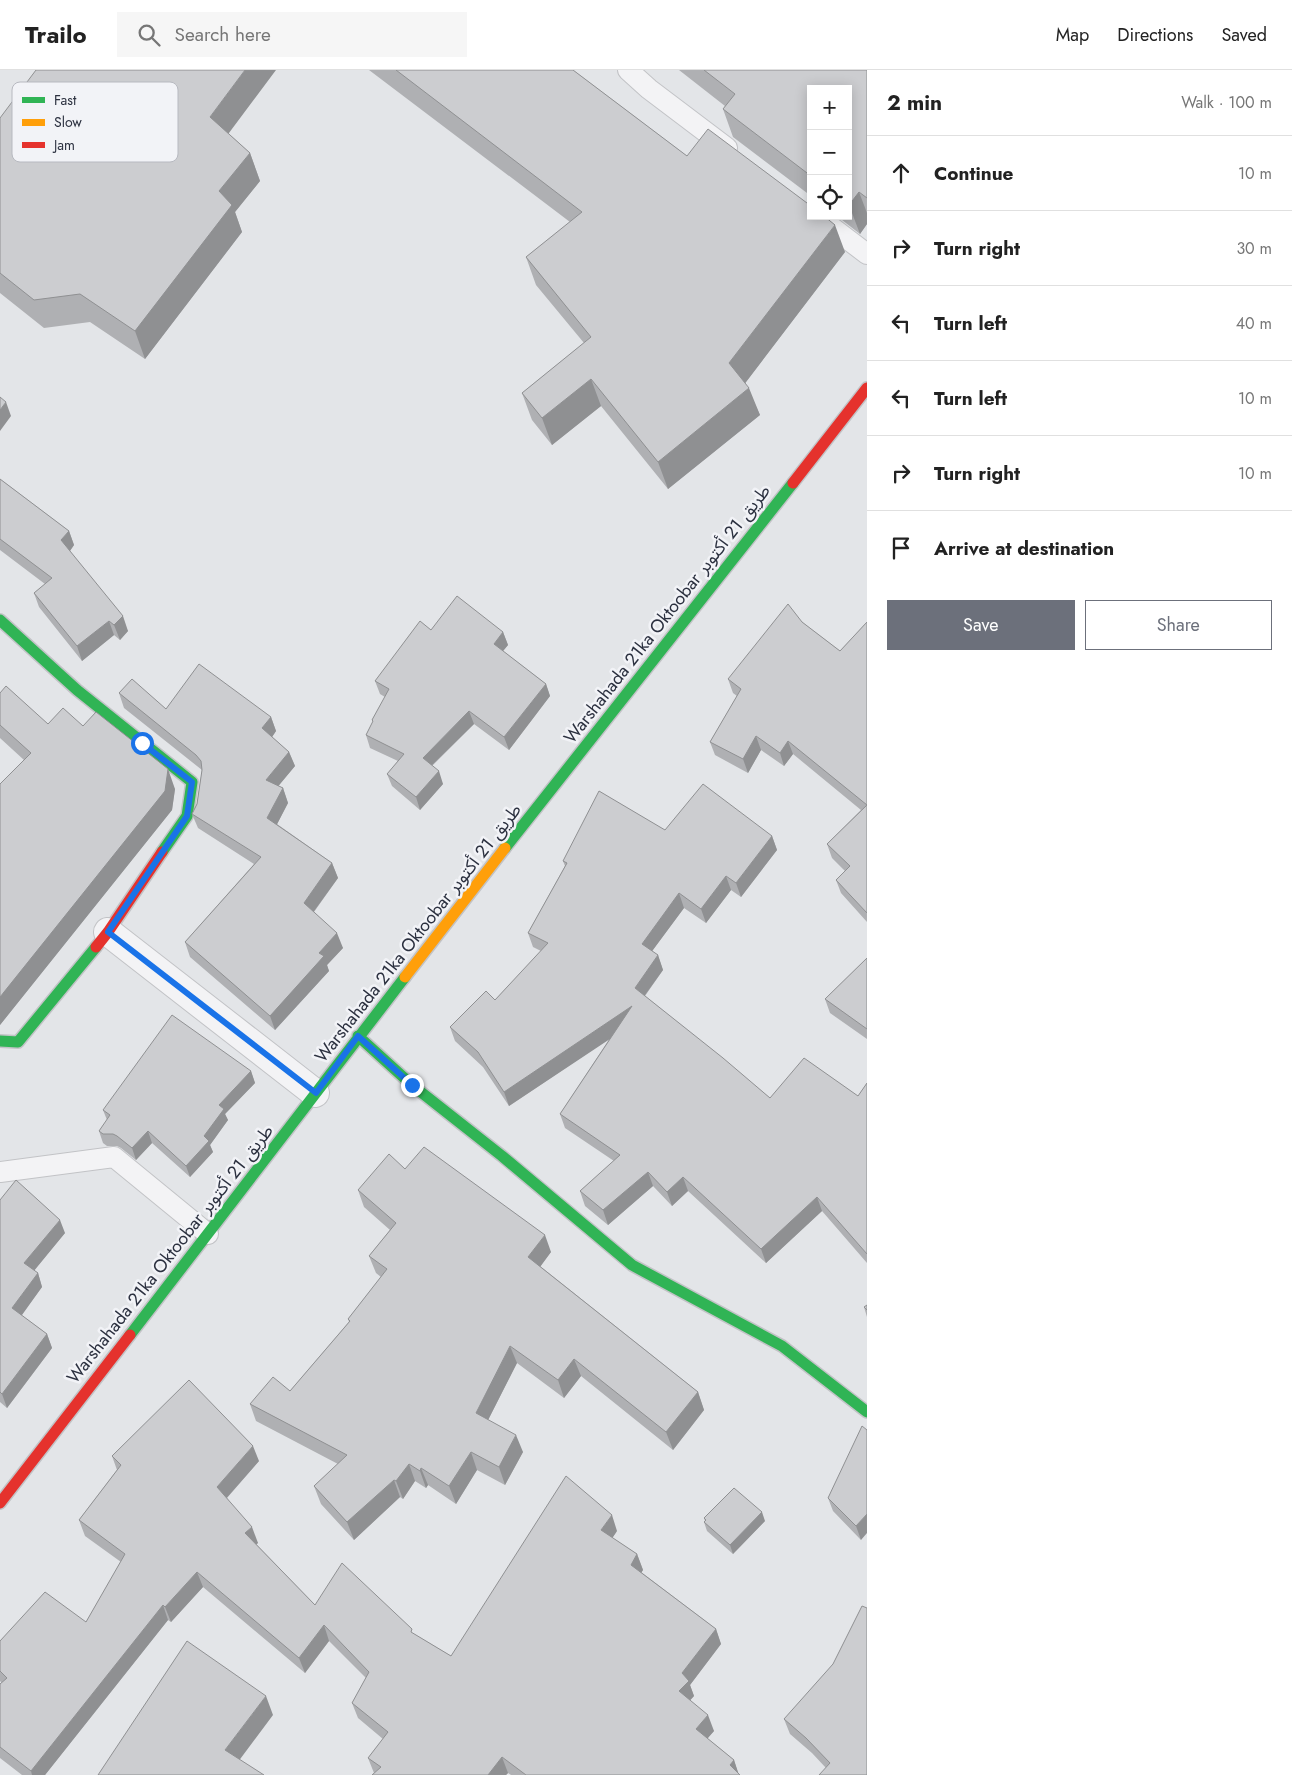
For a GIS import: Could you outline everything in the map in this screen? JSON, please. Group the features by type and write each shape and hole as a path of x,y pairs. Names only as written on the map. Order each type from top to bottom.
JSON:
{"main road":[{"name":"Warshahada 21ka Oktoobar طريق 21 أكتوبر","path":"0,1503 358,1036 867,388"},
{"path":"0,620 77,690 192,782 187,816 108,932 18,1042 0,1041"},
{"path":"358,1036 412,1085 502,1156 632,1265 782,1346 867,1412"}],"street":[{"path":"108,932 316,1093"}],"lane":[{"path":"628,70 649,89 741,159"},
{"path":"822,220 867,254"},
{"path":"0,1172 114,1157 208,1234"}],"building":[{"path":"36,70 245,70 210,117 250,153 219,191 232,205 135,331 80,294 34,300 0,273 0,118 12,102 12,162 178,162 178,82 27,82"},
{"path":"396,70 573,70 687,156 708,129 807,203 807,220 829,220 835,225 729,363 749,388 658,462 591,379 542,418 522,393 591,337 526,257 582,212"},
{"path":"704,70 867,70 867,198 859,192 852,201 852,85 807,85 807,173 723,109 735,94"},
{"path":"0,397 6,402 0,410"},
{"path":"0,479 69,531 61,540 123,616 114,625 109,621 77,646 34,593 52,578 0,539"},
{"path":"457,596 503,632 494,644 546,684 504,737 469,711 423,758 439,771 416,797 387,774 404,754 366,735 389,689 375,681 420,621 431,630"},
{"path":"788,604 802,622 840,651 867,622 867,805 788,741 780,753 756,736 743,759 710,742 741,689 728,679"},
{"path":"199,664 271,717 262,728 289,752 266,780 283,788 267,818 332,863 304,903 337,933 319,953 324,956 270,1016 185,942 261,857 192,814 197,804 202,770 201,761 119,693 132,679 166,709"},
{"path":"6,686 48,724 63,708 83,726 96,712 168,769 165,791 0,997 0,784 31,753 0,725 0,693"},
{"path":"703,784 772,836 736,883 726,876 701,909 679,893 642,944 658,955 635,988 770,1098 804,1058 858,1096 867,1083 867,1254 817,1197 761,1249 683,1177 667,1192 648,1172 603,1210 580,1191 620,1155 560,1114 632,1006 504,1092 478,1052 450,1027 486,991 495,1000 548,943 528,933 567,863 563,861 599,791 665,830"},
{"path":"867,805 867,913 836,880 850,866 827,844"},
{"path":"867,958 867,1029 825,999"},
{"path":"172,1015 251,1071 219,1105 224,1109 204,1136 209,1141 186,1166 148,1131 132,1148 117,1136 103,1134 99,1131 110,1115 103,1110"},
{"path":"424,1147 545,1235 528,1257 698,1392 666,1432 574,1359 558,1380 510,1346 476,1413 516,1435 499,1467 471,1452 449,1486 421,1468 420,1471 409,1464 396,1481 394,1480 347,1522 314,1486 347,1455 250,1404 273,1377 290,1391 350,1321 348,1319 387,1269 369,1256 396,1223 358,1190 389,1154 405,1169"},
{"path":"16,1180 60,1220 24,1263 38,1273 12,1308 47,1334 2,1394 0,1392 0,1200"},
{"path":"189,1380 253,1446 217,1487 252,1527 245,1533 315,1605 342,1563 412,1629 411,1632 451,1656 566,1476 612,1515 601,1530 637,1554 631,1565 716,1629 682,1673 689,1681 679,1691 708,1715 696,1729 734,1760 730,1765 740,1775 526,1775 502,1757 488,1775 372,1775 381,1767 368,1758 388,1732 352,1703 369,1672 324,1625 299,1658 197,1572 165,1607 163,1605 31,1771 0,1747 0,1684 7,1678 0,1671 0,1641 45,1592 86,1622 125,1554 79,1520 121,1465 112,1456"},
{"path":"862,1426 867,1430 867,1514 856,1526 828,1498"},
{"path":"734,1488 762,1512 730,1545 704,1522 706,1520 704,1518"},
{"path":"862,1606 867,1608 867,1775 819,1775 830,1763 784,1719 833,1664"},
{"path":"187,1641 266,1696 225,1750 264,1775 98,1775"}],"traffic: fast":[{"path":"505,848 793,483"},
{"path":"0,620 77,690 192,782 187,816 162,852"},
{"path":"0,1041 18,1042 96,947"},
{"path":"130,1335 405,977"},
{"path":"358,1036 412,1085 502,1156 632,1265 782,1346 867,1412"}],"traffic: slow":[{"path":"405,977 505,848"}],"traffic: jam":[{"path":"793,483 867,388"},
{"path":"96,947 162,852"},
{"path":"0,1503 130,1335"}],"route":[{"path":"142,743 192,782 187,816 108,932 316,1093 358,1036 412,1085"}]}
